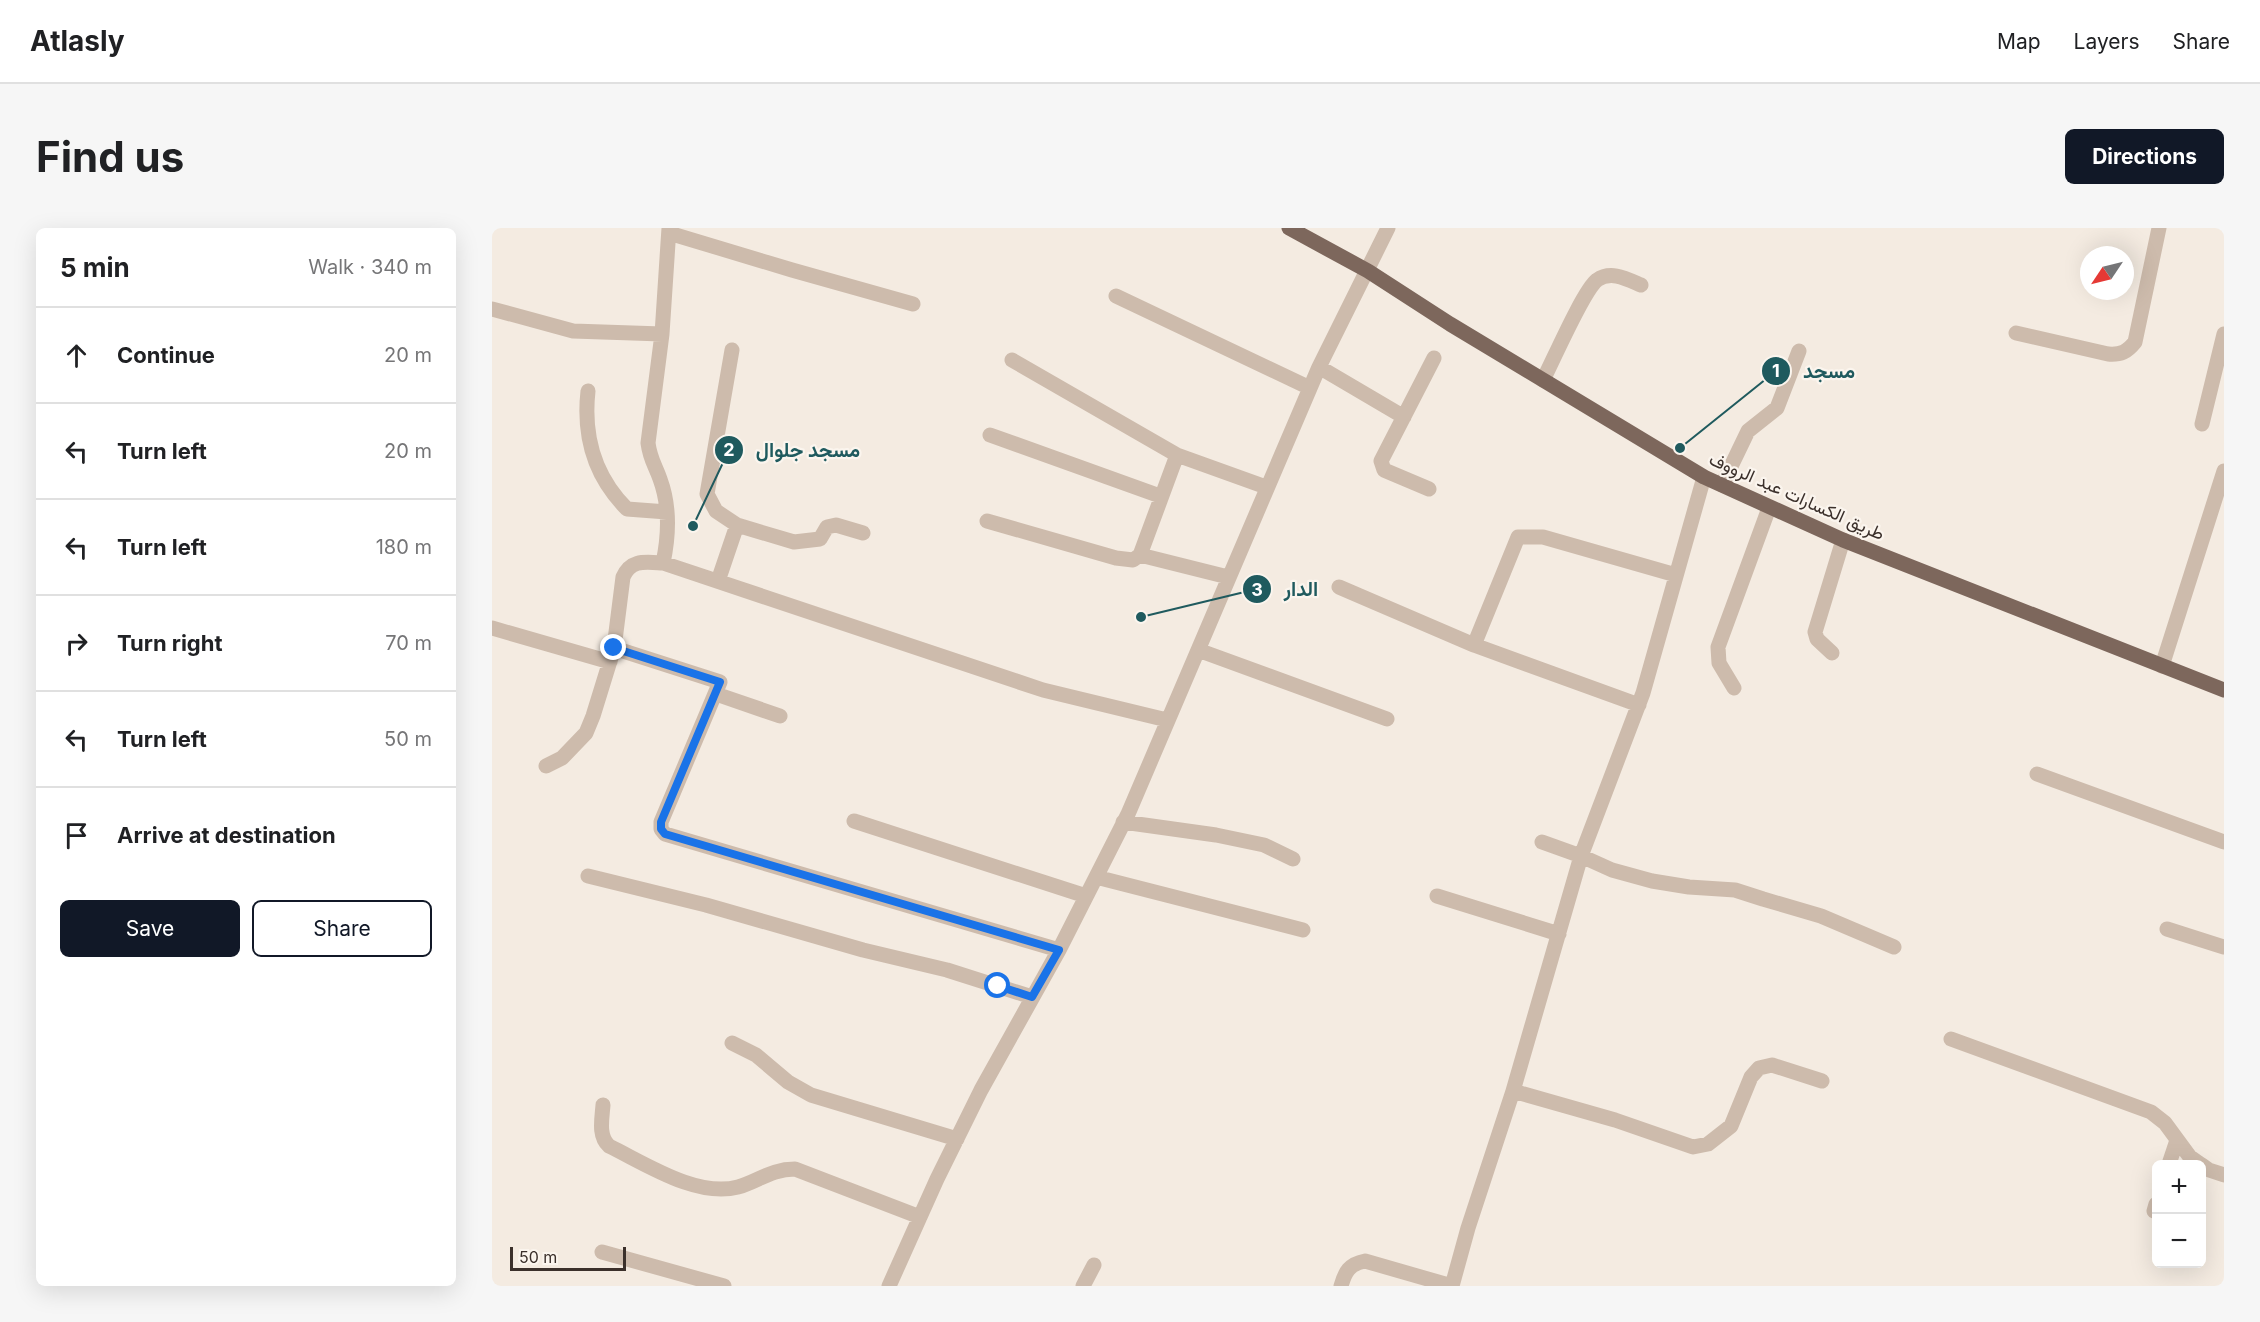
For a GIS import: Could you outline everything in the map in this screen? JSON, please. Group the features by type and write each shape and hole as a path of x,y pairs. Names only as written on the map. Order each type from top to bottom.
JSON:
{"main road":[{"name":"طريق الكسارات عبد الرووف","path":"1289,228 1368,271 1704,477 1843,540 2224,690"}],"street":[{"path":"890,1286 957,1139 1059,950 1123,822 1319,367 1388,228"},
{"path":"2016,333 2108,354 2128,351 2135,342 2159,228"},
{"path":"663,562 669,536 667,512 660,478 650,460 648,443 662,334 669,230 792,270 913,304"},
{"path":"1543,380 1585,296 1597,280 1617,275 1641,285"},
{"path":"1116,296 1310,388"},
{"path":"492,309 573,331 662,334"},
{"path":"2202,424 2224,334"},
{"path":"732,350 706,494 716,511 737,525 794,542 820,539 827,527 836,525 863,533"},
{"path":"1722,485 1748,431 1777,408 1799,351"},
{"path":"1428,489 1384,470 1381,461 1434,358"},
{"path":"1012,360 1177,455 1266,487"},
{"path":"1319,367 1404,417"},
{"path":"588,390 586,408 589,440 596,468 603,481 627,509 667,512"},
{"path":"990,435 1160,496"},
{"path":"987,521 1116,558 1133,560 1140,555 1177,455"},
{"path":"2162,666 2224,471"},
{"path":"1341,1286 1345,1272 1351,1265 1365,1261 1452,1286 1468,1228 1513,1091 1581,856 1639,705 1704,477"},
{"path":"1734,688 1719,663 1718,647 1769,508"},
{"path":"718,581 737,525"},
{"path":"1474,645 1518,537 1543,537 1676,575"},
{"path":"1832,653 1817,639 1815,632 1843,540"},
{"path":"1140,555 1228,577"},
{"path":"546,766 562,758 586,733 612,655 623,578 627,569 637,562 663,562 1043,690 1167,720"},
{"path":"1339,586 1474,645 1639,705"},
{"path":"493,631 612,655 720,682 661,822 661,829 665,834 1059,950"},
{"path":"1198,650 1387,719"},
{"path":"716,694 780,716"},
{"path":"2037,774 2224,842"},
{"path":"854,821 1086,896"},
{"path":"1123,822 1264,845 1293,859"},
{"path":"1542,842 1612,870 1652,881 1689,887 1735,890 1821,916 1894,947"},
{"path":"588,876 706,905 862,950 947,970 1032,997"},
{"path":"1096,877 1303,930"},
{"path":"1437,896 1559,933"},
{"path":"2167,929 2224,946"},
{"path":"1951,1040 2151,1112 2165,1123 2194,1160"},
{"path":"732,1044 756,1055 788,1082 811,1095 957,1139"},
{"path":"1513,1091 1615,1120 1693,1147 1708,1144 1731,1126 1751,1077 1759,1068 1772,1065 1822,1081"},
{"path":"603,1104 604,1142 681,1181 718,1190 739,1186 781,1169 795,1169 920,1217"},
{"path":"2170,1160 2177,1140"},
{"path":"2206,1168 2224,1175"},
{"path":"602,1252 724,1286"},
{"path":"1083,1286 1094,1265"}],"place":[{"name":"مسجد","path":"1680,448"},
{"name":"مسجد جلوال","path":"693,526"},
{"name":"الدار","path":"1141,617"}],"route":[{"path":"614,648 720,682 661,822 661,829 665,834 1059,950 1032,997 998,986"}]}
